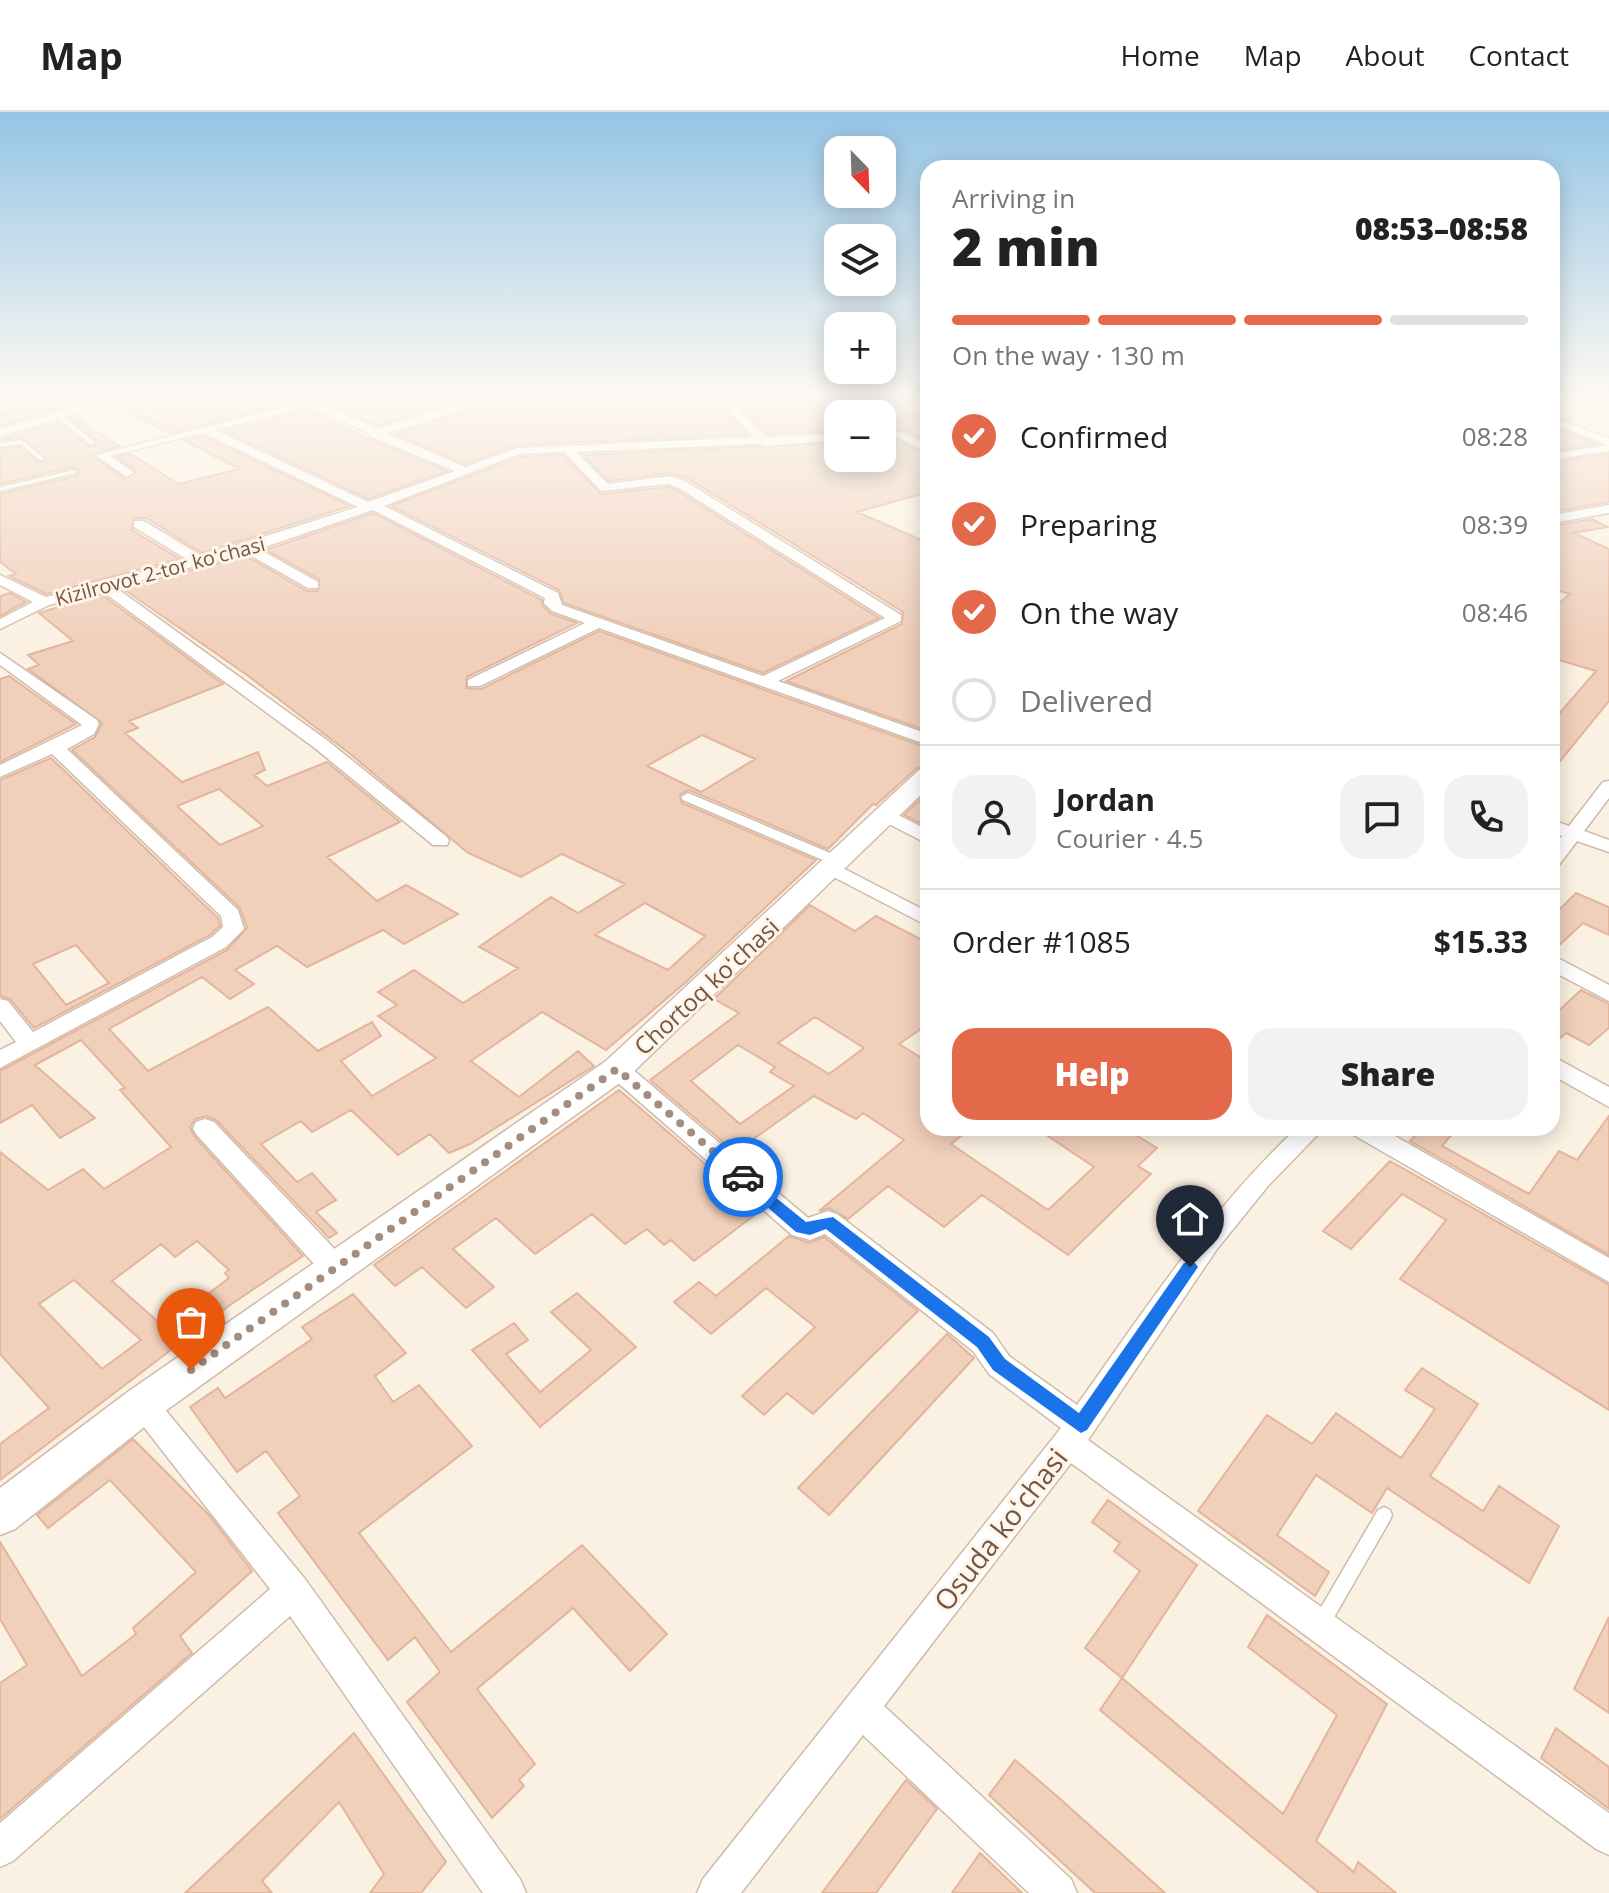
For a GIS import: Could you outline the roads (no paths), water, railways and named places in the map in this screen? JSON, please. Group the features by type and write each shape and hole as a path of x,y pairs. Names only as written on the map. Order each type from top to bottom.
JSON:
{"main road":[{"name":"Chortoq koʻchasi","path":"0,1514 143,1404 617,1069 920,783"}],"street":[{"path":"314,480 553,596 551,603 557,608 920,737"},
{"name":"Kizilrovot 2-tor koʻchasi","path":"0,625 44,602 248,548 437,480"},
{"path":"597,480 605,488 668,480"},
{"path":"669,480 681,484 896,618 761,683"},
{"path":"1560,518 1609,509"},
{"path":"139,524 200,561"},
{"path":"248,548 313,585"},
{"path":"0,579 44,602"},
{"path":"103,585 322,745 440,841"},
{"path":"474,683 599,622"},
{"path":"0,658 91,724 88,730 0,772"},
{"path":"0,1060 219,942 234,929 231,914 57,745"},
{"path":"1560,852 1609,786"},
{"path":"688,797 834,864 920,915"},
{"path":"886,815 920,834"},
{"path":"1560,829 1609,846"},
{"path":"1560,966 1609,994"},
{"path":"0,1006 29,1043"},
{"path":"617,1069 801,1228 810,1229 828,1221 983,1342 999,1365 1075,1434 1320,1626 1609,1836"},
{"path":"1560,1069 1609,1098"},
{"path":"205,1128 336,1269"},
{"name":"Osuda koʻchasi","path":"717,1893 1075,1434 1208,1241 1259,1179 1304,1136"},
{"path":"1375,1136 1609,1271"},
{"path":"143,1404 293,1591 506,1893"},
{"path":"0,1848 293,1591"},
{"path":"860,1708 1057,1893"}],"lane":[{"path":"0,489 39,480"},
{"path":"1320,1626 1384,1515"}]}
